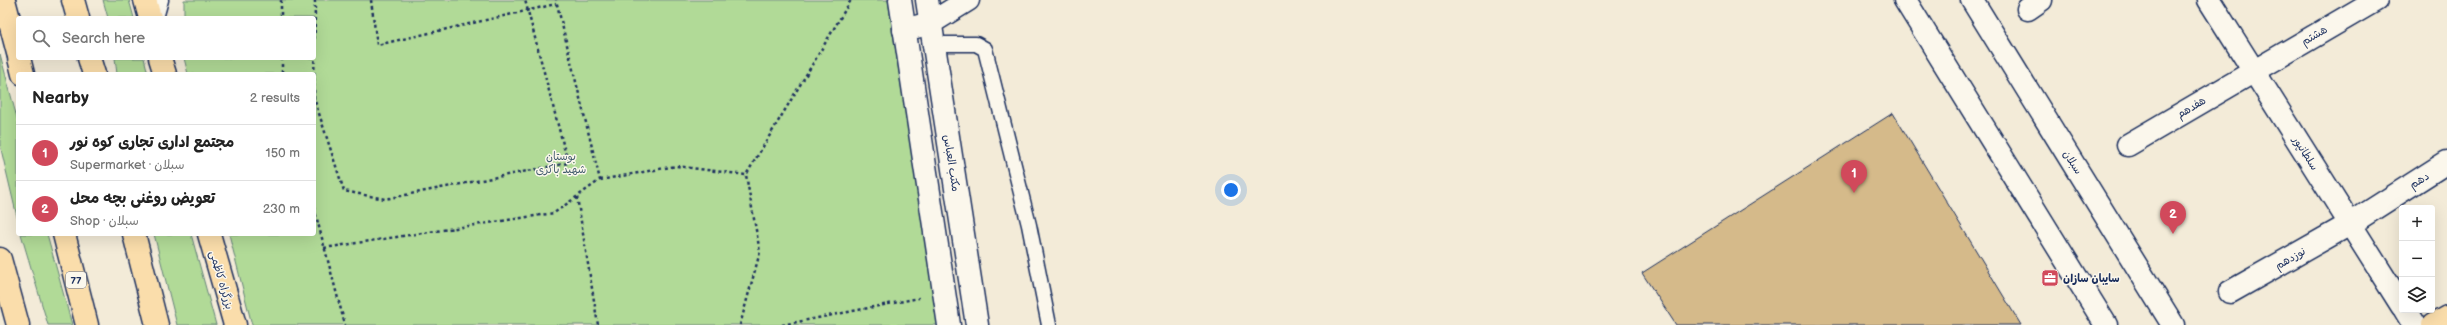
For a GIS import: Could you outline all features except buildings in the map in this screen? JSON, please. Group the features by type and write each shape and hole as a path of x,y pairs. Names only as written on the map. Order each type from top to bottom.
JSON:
{"main road":[{"path":"4,0 16,45"},
{"path":"73,0 77,16"},
{"path":"82,0 84,16"},
{"path":"145,0 149,16"},
{"path":"20,60 22,72"},
{"path":"90,60 94,72"},
{"path":"161,60 164,72"},
{"name":"77","path":"65,236 87,325"},
{"path":"135,236 157,325"},
{"name":"بزرگراه کاظمی","path":"211,236 235,325"},
{"path":"0,261 18,325"},
{"path":"2433,325 2447,317"}],"street":[{"path":"900,0 949,325"},
{"name":"مکتب العباس","path":"927,0 977,325"},
{"path":"904,30 932,34 968,0"},
{"path":"1905,0 2106,325"},
{"name":"سبلان","path":"1972,0 2173,325"},
{"name":"سلطانپور","path":"2209,0 2399,301"},
{"name":"هشتم","path":"2253,70 2376,0"},
{"name":"هفدهم","path":"2128,145 2253,70"},
{"name":"دهم","path":"2350,224 2447,162"},
{"name":"نوزدهم","path":"2230,292 2350,224"},
{"path":"2407,313 2414,325"}],"lane":[{"path":"157,16 161,0"},
{"path":"932,34 976,44 986,49 1030,225 1049,325"}],"path":[{"path":"281,0 281,16"},
{"path":"316,0 316,16"},
{"path":"371,0 377,45 556,4"},
{"path":"316,104 344,191 385,199 568,163 525,0"},
{"path":"556,0 600,180"},
{"path":"740,325 760,252 746,175 851,0"},
{"path":"282,60 282,72"},
{"path":"315,60 315,72"},
{"path":"324,248 554,213 600,180 676,166 746,175"},
{"path":"577,197 598,325"},
{"path":"316,216 345,325"},
{"path":"782,325 926,296"}],"green space":[{"path":"103,0 129,0 133,16 107,16"},
{"name":"بوستان شهید باکری","path":"184,0 888,0 938,325 252,325 230,236 316,236 316,72 188,72 184,60 316,60 316,16 184,16"},
{"path":"0,54 16,114 16,213 0,145"},
{"path":"115,60 144,60 148,72 117,72"},
{"path":"22,236 48,236 72,325 48,325"},
{"path":"155,236 192,236 216,325 177,325"}],"place":[{"name":"مجتمع اداری تجاری کوه نور","path":"1854,193"},
{"name":"تعویض روغنی بچه محل","path":"2173,234"},
{"name":"سایبان سازان","path":"2050,278"}]}
